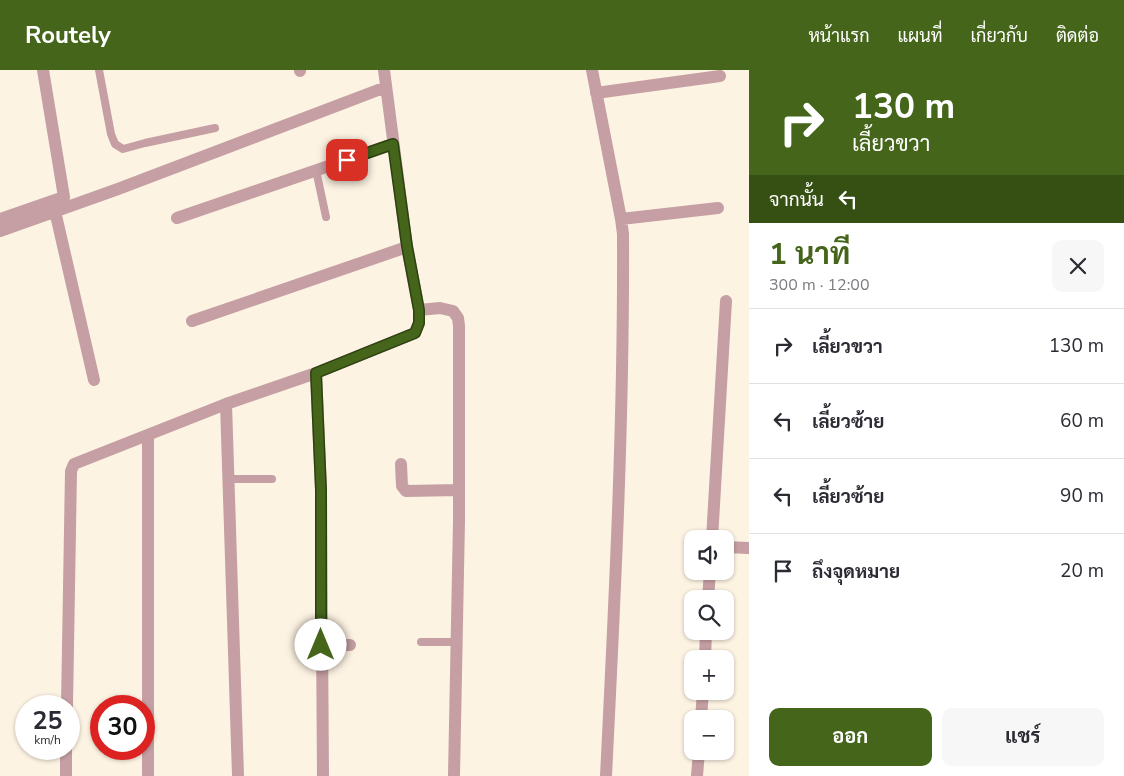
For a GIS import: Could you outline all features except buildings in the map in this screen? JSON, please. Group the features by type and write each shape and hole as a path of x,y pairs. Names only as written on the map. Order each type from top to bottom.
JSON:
{"street":[{"path":"0,219 64,197 43,70"},
{"path":"67,695 72,466 226,404 316,373 415,333 419,323 419,310 407,246 384,70"},
{"path":"592,70 623,234 623,352 617,562 606,776"},
{"path":"596,92 720,76"},
{"path":"0,230 118,189 386,87"},
{"path":"177,218 393,144"},
{"path":"621,219 718,208"},
{"path":"55,210 94,380"},
{"path":"192,321 407,246"},
{"path":"713,530 726,301"},
{"path":"419,310 440,308 454,311 458,318 459,326 459,490 454,776"},
{"path":"316,373 321,490 323,776"},
{"path":"226,404 238,776"},
{"path":"148,435 148,776"},
{"path":"401,464 402,486 406,491 459,490"},
{"path":"734,547 749,548"},
{"path":"321,645 350,645"},
{"path":"66,760 66,776"},
{"path":"698,776 699,760"}],"lane":[{"path":"100,70 111,134 119,148 123,149 215,128"},
{"path":"316,170 326,217"},
{"path":"228,479 272,479"},
{"path":"421,642 456,642"}],"route":[{"path":"321,645 321,490 316,373 415,333 419,323 419,310 407,246 393,144 347,160"}]}
